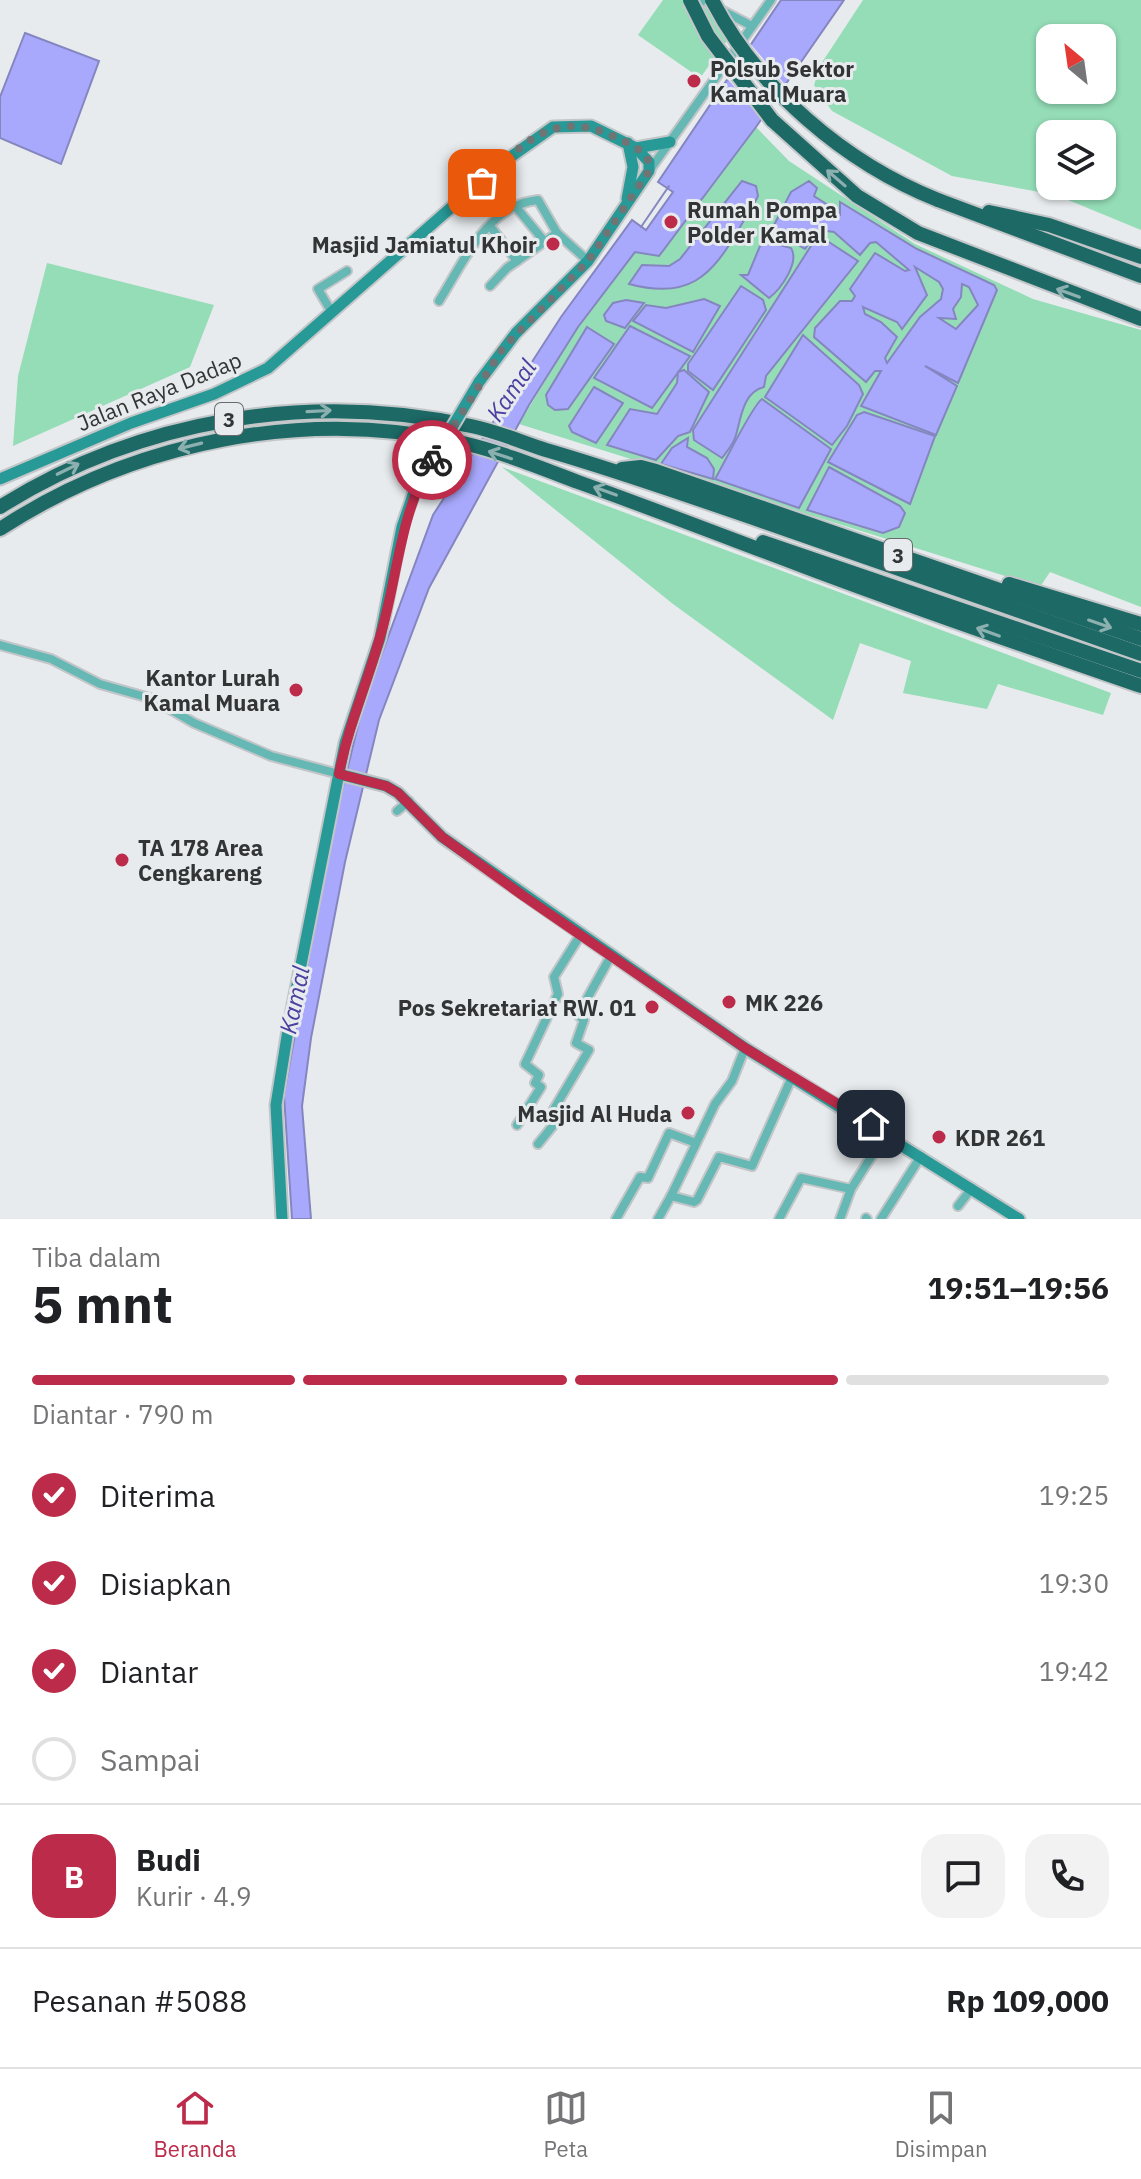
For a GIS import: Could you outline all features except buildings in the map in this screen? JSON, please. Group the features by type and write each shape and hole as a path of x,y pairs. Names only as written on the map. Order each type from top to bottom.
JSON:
{"highway":[{"path":"690,0 708,36 772,120 857,196 918,233 1141,319"},
{"path":"712,0 725,26 769,80 819,130 873,168 938,200 1141,276"},
{"path":"938,200 1049,225 1141,257"},
{"name":"3","path":"0,507 94,457 186,427 259,414 330,410 405,414 474,426 617,470 1141,654"},
{"name":"3","path":"0,529 41,502 102,475 192,445 264,433 332,429 402,433 467,444 533,465 811,569 1141,686"},
{"name":"3","path":"617,470 641,467 656,471 1141,639"},
{"name":"3","path":"677,517 776,546 1141,671"},
{"path":"923,563 1059,597 1141,624"}],"main road":[{"name":"Jalan Raya Dadap","path":"0,479 131,423 248,379 289,352 331,311 535,137 553,127 569,124 591,126 632,145"},
{"path":"632,145 670,142"},
{"path":"282,1219 276,1105 358,696 380,638 402,527 426,471 479,382 516,333 588,261 649,171 648,158 632,145"},
{"path":"627,204 633,167 632,145"},
{"path":"343,775 386,786 409,801 442,837 745,1048 886,1133 1019,1219"}],"street":[{"path":"702,0 752,26"},
{"path":"649,171 771,0"},
{"path":"439,301 472,243 516,207 538,200 560,236 588,261"},
{"path":"516,207 544,241"},
{"path":"490,226 517,261"},
{"path":"490,286 544,241 560,236"},
{"path":"331,311 318,289 347,271"},
{"path":"0,645 51,659 100,684 153,699 194,723 271,756 343,775"},
{"path":"397,811 409,801"},
{"path":"517,1125 541,1087 535,1083 539,1075 525,1064 558,994 554,977 581,934"},
{"path":"538,1144 560,1117 554,1109 589,1050 576,1043 584,1020 578,1015 612,954"},
{"path":"658,1219 715,1104 732,1081 745,1048"},
{"path":"671,1196 694,1202 719,1157 752,1166 792,1077"},
{"path":"616,1219 640,1177 648,1178 669,1133 696,1143"},
{"path":"840,1219 851,1189 886,1133"},
{"path":"881,1219 921,1155"},
{"path":"779,1219 801,1178 851,1189"},
{"path":"958,1206 972,1188"}],"green space":[{"path":"663,0 694,0 737,27 700,78 638,35"},
{"path":"863,0 1141,0 1141,230 1068,200 1116,200 1116,120 1036,120 1036,191 952,176 832,111 814,85 821,64"},
{"path":"756,127 789,161 915,244 1033,299 1141,330 1141,607 1050,572 1040,587 519,424 578,327 635,251 659,256"},
{"path":"47,263 214,305 190,367 13,446 18,376"},
{"path":"502,467 1111,693 1103,715 998,684 987,709 903,693 911,661 860,643 833,720 673,604"}],"water":[{"path":"781,0 844,0 756,127 659,256 635,252 578,327 529,405 429,588 379,720 345,862 311,1038 302,1106 311,1219 292,1219 284,1095 331,836 363,705 433,515 561,317 632,220 646,230 673,192 658,182"},
{"path":"25,33 99,61 61,164 0,138 0,97"},
{"path":"742,181 756,186 758,196 729,246 707,272 682,286 667,289 629,284 642,265 669,266 680,259"},
{"path":"809,181 817,188 814,196 828,205 830,219 840,215 840,202 917,249 994,285 997,290 958,383 925,366 957,386 936,435 861,406 881,371 875,371 866,382 814,337 815,328 840,301 852,301 855,296 850,289 875,253 905,271 909,270 876,242 870,243 860,255 834,232 819,230 805,249 772,229 791,192","holes":["915,267 939,282 943,289 941,299 920,317 887,363 885,358 897,337 881,322 865,314 863,307 897,322 902,329 927,295","962,284 969,287 978,305 956,329 939,318 956,319 953,309 961,297"]},
{"path":"818,235 858,261 766,376 764,387 751,394 735,438 722,458 694,440 693,430"},
{"path":"768,242 791,248 793,254 788,275 769,298 741,275 748,275 760,246"},
{"path":"741,286 763,300 766,310 713,390 688,371 688,364"},
{"path":"704,299 720,306 693,352 633,321 646,305 666,308"},
{"path":"626,300 644,303 625,328 606,321 604,315 613,303"},
{"path":"630,326 690,356 652,408 594,378"},
{"path":"587,327 614,344 568,409 555,410 548,405 546,395"},
{"path":"803,335 859,385 863,394 847,426 832,445 765,397"},
{"path":"684,370 709,392 690,432 678,436 656,460 607,445 630,409 657,414 677,383 678,372"},
{"path":"594,387 623,403 596,443 572,432 569,426"},
{"path":"762,399 831,449 799,508 715,479"},
{"path":"864,412 935,436 910,504 828,462 857,415"},
{"path":"688,438 687,447 707,458 714,469 713,479 661,464 672,448"},
{"path":"829,467 900,506 905,513 899,527 883,533 807,510"}],"pier":[{"path":"748,41 788,88 765,122 725,76"}],"waterway":[{"name":"Kamal","path":"641,227 669,186"}],"way so far":[{"path":"432,460 503,348 588,261 649,171 649,162 636,148 614,136 591,126 569,124 553,127 535,137 482,183"}],"place":[{"name":"Polsub Sektor Kamal Muara","path":"694,81"},
{"name":"Rumah Pompa Polder Kamal","path":"671,222"},
{"name":"Masjid Jamiatul Khoir","path":"553,244"},
{"name":"Kantor Lurah Kamal Muara","path":"296,690"},
{"name":"TA 178 Area Cengkareng","path":"122,860"},
{"name":"MK 226","path":"729,1002"},
{"name":"Pos Sekretariat RW. 01","path":"652,1007"},
{"name":"Masjid Al Huda","path":"688,1113"},
{"name":"KDR 261","path":"939,1137"}],"route":[{"path":"432,460 415,489 402,527 380,638 358,696 339,774 386,786 398,793 442,837 525,897 745,1048 871,1124"}]}
